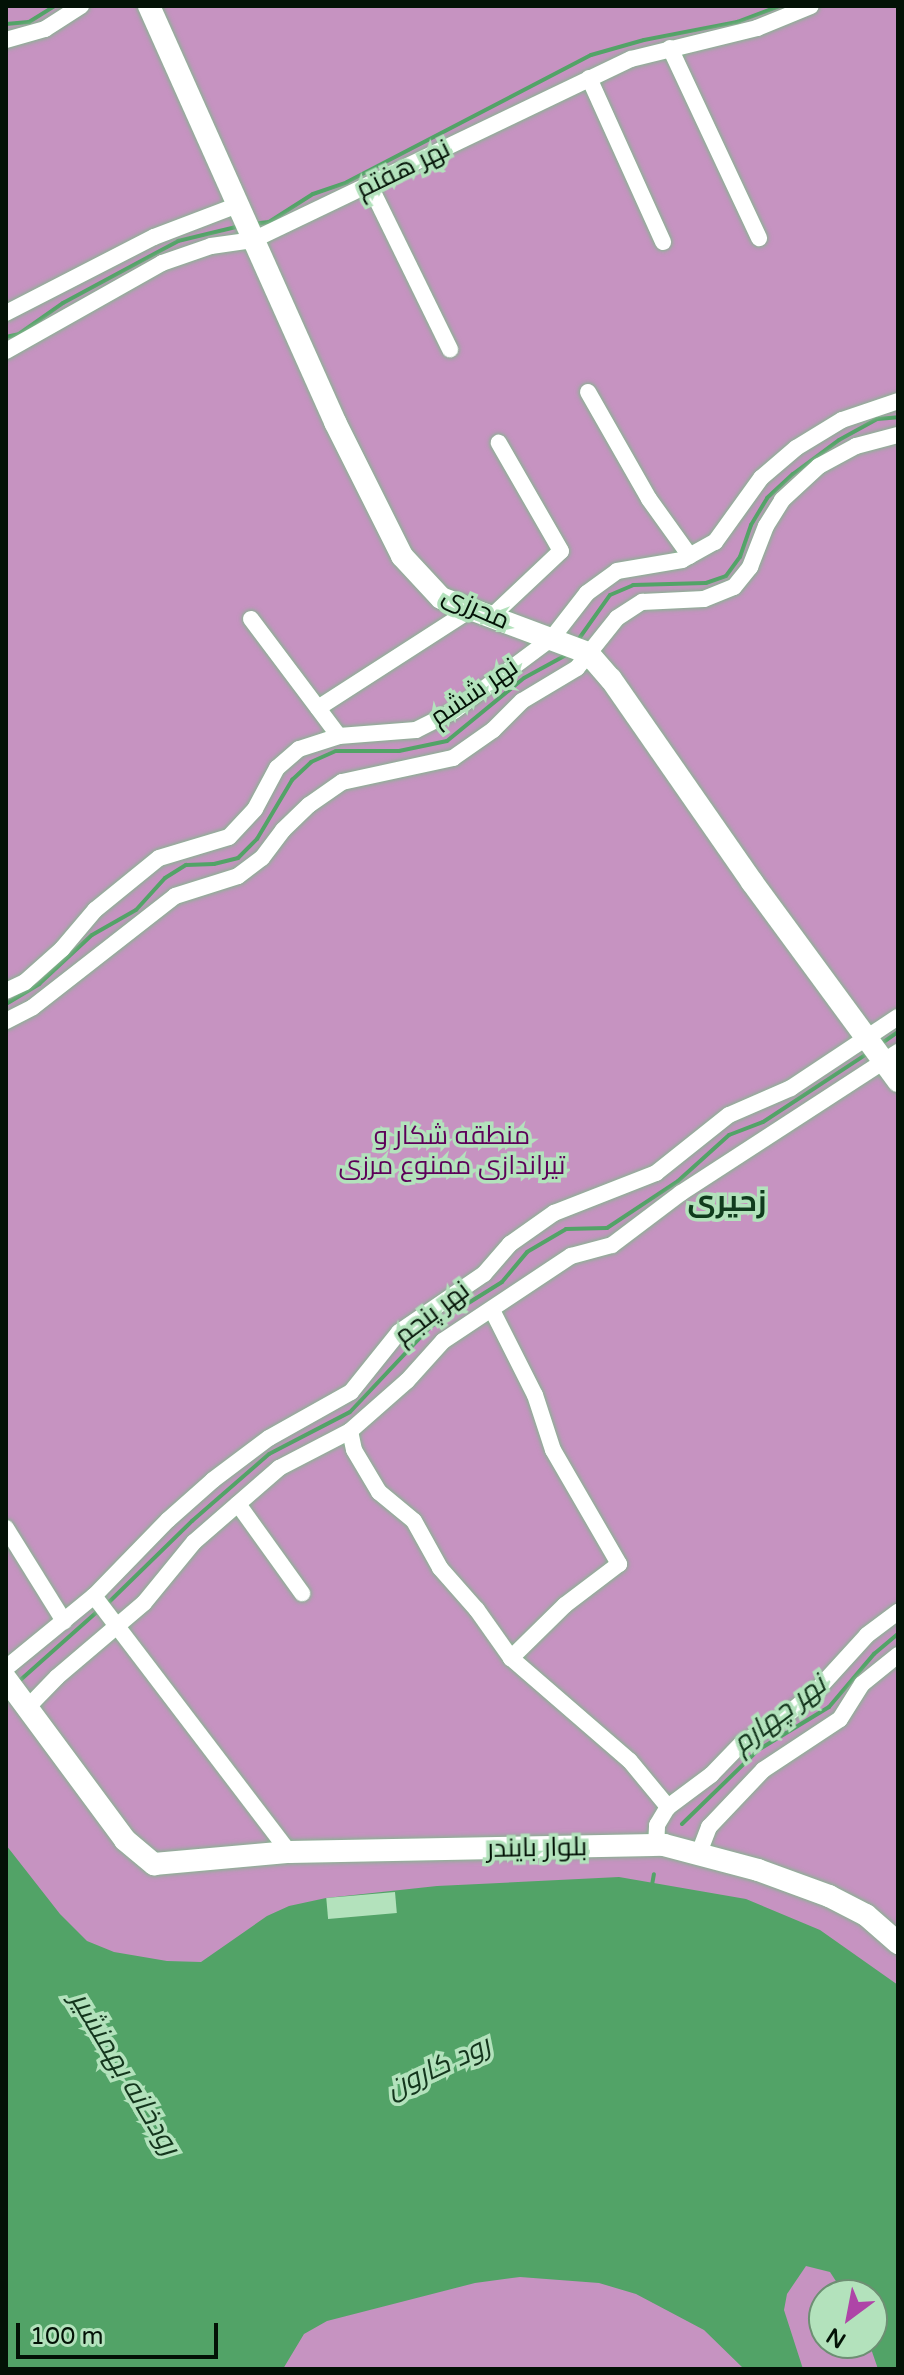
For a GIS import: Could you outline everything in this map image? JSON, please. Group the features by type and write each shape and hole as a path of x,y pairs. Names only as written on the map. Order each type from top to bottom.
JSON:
{"street":[{"path":"6,40 45,29 81,6"},
{"name":"محرزی","path":"149,6 335,422 402,556 441,598 571,646"},
{"name":"نهر هفتم","path":"6,351 162,263 211,246 247,224 370,186 631,59 757,28 811,6"},
{"path":"670,48 759,238"},
{"path":"589,78 663,242"},
{"path":"370,186 450,349"},
{"path":"6,313 154,237 247,224"},
{"path":"588,392 649,499 690,556"},
{"name":"نهر ششم","path":"6,991 25,982 62,949 95,910 159,858 229,837 255,809 277,768 299,749 339,736 416,730 571,646 587,593 617,571 690,556 715,542 761,478 796,448 842,420 898,401"},
{"path":"571,646 642,602 704,599 734,587 750,567 766,526 782,500 819,466 856,446 898,435"},
{"path":"318,708 481,613 561,551 499,443"},
{"path":"251,619 339,736"},
{"path":"6,1021 33,1007 175,896 238,876 262,858 283,830 309,805 342,782 453,758 493,730 522,701 577,668 571,646"},
{"path":"571,646 611,679 898,1081"},
{"name":"نهر پنجم","path":"6,1668 64,1621 104,1609 144,1603 194,1542 279,1468 350,1431 407,1381 443,1341 492,1310 533,1278 571,1256 612,1245 877,1049 898,1017"},
{"name":"نهر پنجم","path":"17,1694 104,1609 168,1520 213,1480 269,1438 351,1392 399,1332 484,1274 510,1244 554,1213 656,1173 729,1115 877,1049"},
{"path":"492,1310 535,1395 553,1450 619,1564 565,1605 511,1658"},
{"path":"350,1431 354,1450 379,1492 414,1521 440,1568 477,1610 511,1658 630,1761 668,1807"},
{"path":"238,1504 302,1593"},
{"path":"6,1528 64,1621"},
{"path":"104,1609 289,1852"},
{"path":"656,1846 657,1825 668,1807 711,1775 741,1744 783,1718 817,1690 867,1635 898,1612"},
{"path":"699,1853 709,1827 763,1770 840,1719 862,1684 898,1655"},
{"name":"بلوار بایندر","path":"17,1694 125,1840 154,1864 289,1852 656,1846 699,1853 829,1896 866,1915 898,1943"}],"green space":[{"name":"منطقه شکار و تیراندازی ممنوع مرزی","path":"6,6 898,6 898,2369 6,2369"}],"water":[{"path":"6,1845 60,1914 87,1941 114,1952 167,1961 201,1962 267,1916 289,1906 326,1898 437,1886 619,1877 746,1899 820,1930 898,1985 898,2369 878,2369 875,2359 888,2359 888,2279 835,2279 830,2272 806,2266 787,2294 784,2310 803,2369 744,2369 704,2330 636,2294 599,2283 520,2277 475,2283 327,2321 304,2334 283,2369 6,2369"}],"pier":[{"path":"395,1892 397,1913 328,1919 326,1898"}],"waterway":[{"path":"6,24 29,22 55,6"},
{"path":"253,224 269,222 313,194 347,182 591,55 644,40 737,22 780,6"},
{"path":"6,337 19,334 63,303 178,241 240,226"},
{"path":"578,640 610,595 633,585 706,583 726,576 740,557 751,525 767,498 839,440 877,419 898,417"},
{"path":"6,1004 39,984 92,935 136,910 165,878 186,865 214,864 238,858 257,839 292,780 311,762 336,751 399,751 447,741 524,678 568,654"},
{"path":"882,1043 898,1032"},
{"path":"107,1604 192,1521 269,1454 350,1412 430,1327 502,1282 527,1252 566,1229 607,1228 678,1181 729,1135 763,1122 868,1053"},
{"path":"17,1683 100,1609"},
{"name":"نهر چهارم","path":"682,1824 758,1750 829,1707 874,1654 898,1634"},
{"path":"652,1885 654,1874"}],"district":[{"name":"زحیری","path":"727,1202"}],"water label":[{"name":"رود کارون","path":"438,2067"},
{"name":"رودخانه بهمنشیر","path":"125,2073"}]}
